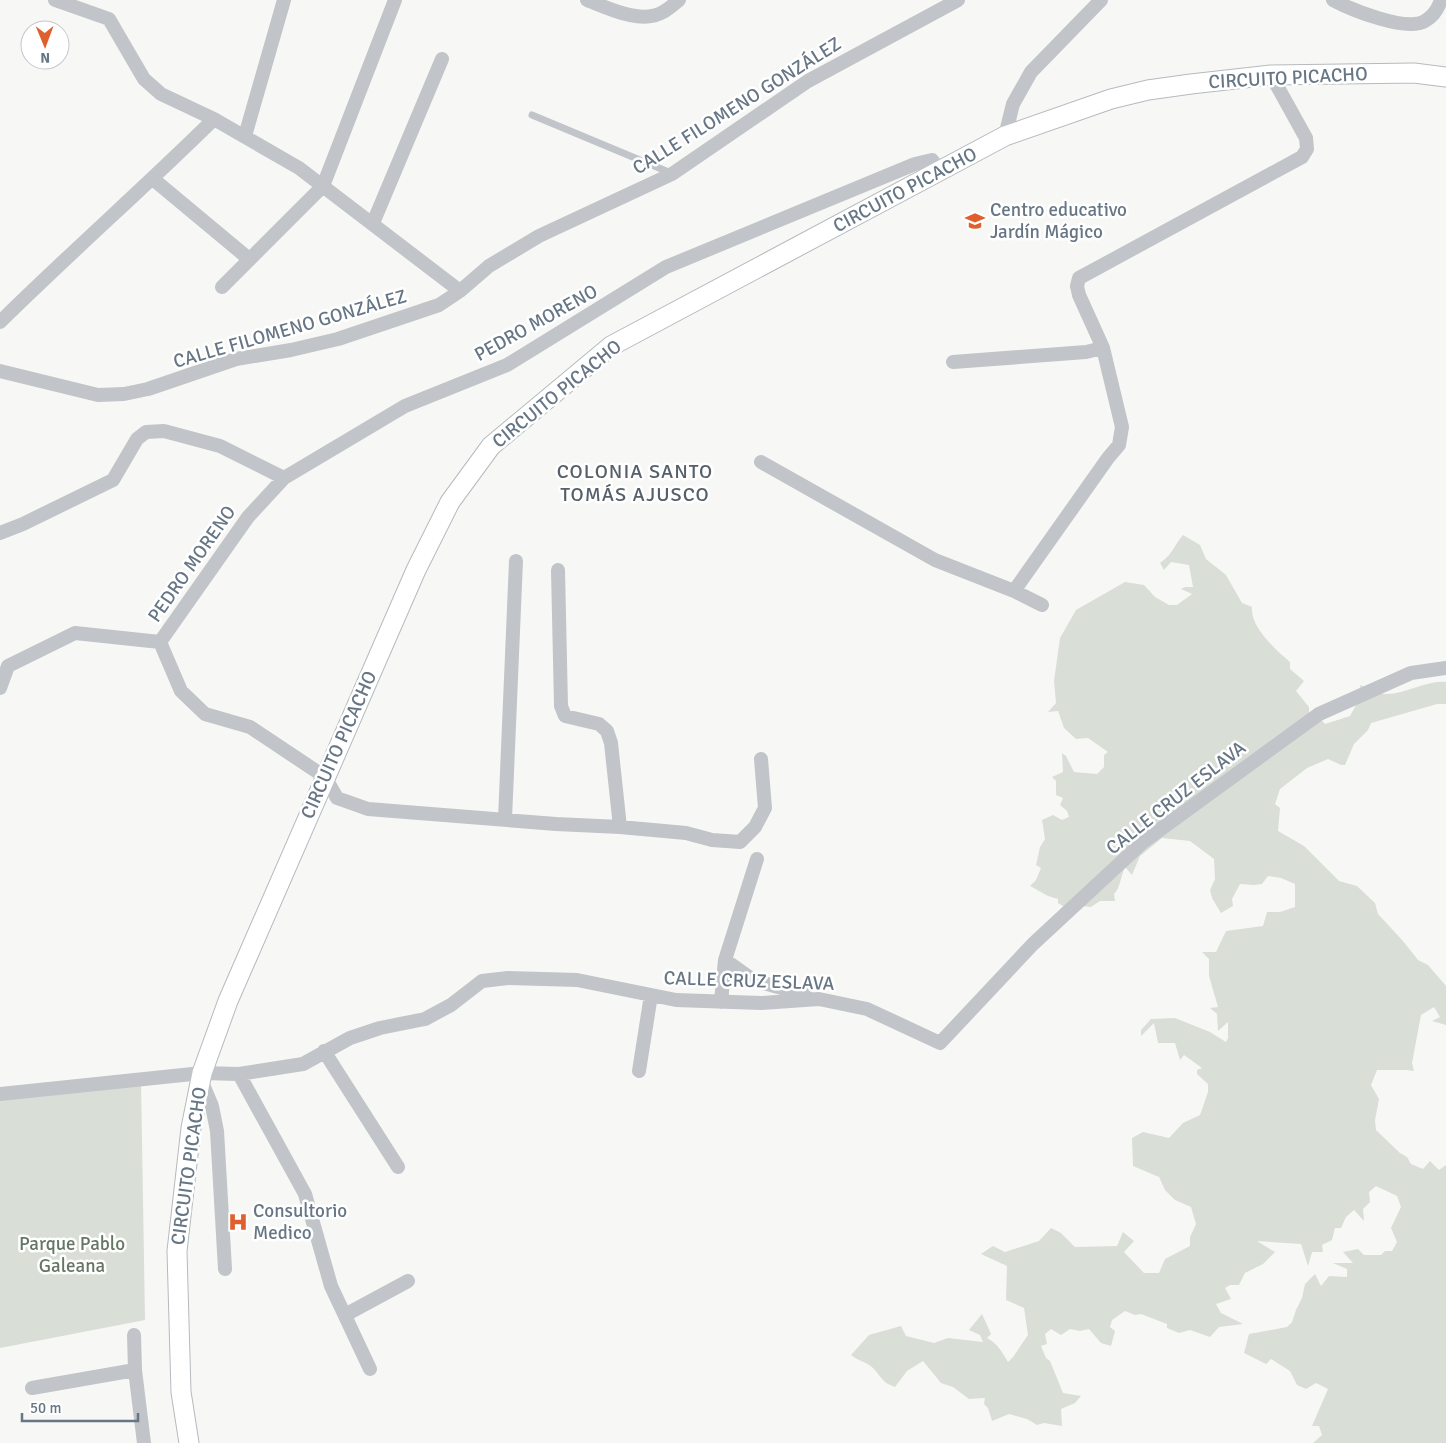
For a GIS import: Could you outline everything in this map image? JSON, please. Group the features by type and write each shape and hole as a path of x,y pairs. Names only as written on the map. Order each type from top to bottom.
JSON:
{"main road":[{"name":"CIRCUITO PICACHO","path":"189,1443 180,1392 177,1251 191,1128 202,1077 228,1001 420,561 450,502 491,446 612,346 1005,136 1111,99 1139,92 1191,84 1271,75 1414,73 1446,77"}],"street":[{"path":"55,0 109,20 144,79 161,94 214,119 300,168 460,291"},
{"path":"245,136 284,0"},
{"path":"222,287 323,186 394,0"},
{"path":"587,0 617,11 642,17 662,13 679,0"},
{"name":"CALLE FILOMENO GONZÁLEZ","path":"0,371 98,395 124,394 148,389 236,358 291,350 338,339 438,305 460,291 489,266 539,236 672,174 808,81 958,0"},
{"path":"1005,136 1013,104 1031,72 1100,0"},
{"path":"1333,0 1353,10 1401,24 1424,22 1438,10 1441,0"},
{"path":"373,223 442,58"},
{"path":"1014,591 1119,445 1122,427 1103,348 1079,295 1077,286 1079,278 1302,157 1307,149 1306,138 1271,75"},
{"path":"0,322 67,256 152,179 214,119"},
{"name":"PEDRO MORENO","path":"160,642 248,517 284,478 405,406 507,365 666,267 915,164 932,160 940,172"},
{"path":"152,179 249,259"},
{"path":"953,362 1086,352 1103,348"},
{"path":"0,533 23,524 113,480 137,439 146,432 164,431 220,446 284,478"},
{"path":"761,462 936,560 1014,591 1042,605"},
{"path":"505,819 516,561"},
{"path":"558,570 561,706 565,716 599,724 607,731 611,743 620,827"},
{"path":"0,688 8,666 76,633 160,642 181,691 205,714 250,726 326,777 337,798 368,809 556,824 620,827 686,833 712,840 740,842 755,827 765,808 761,759"},
{"name":"CALLE CRUZ ESLAVA","path":"0,1094 239,1074 303,1064 350,1038 373,1030 425,1019 451,1005 482,981 508,978 577,980 676,1000 760,1003 819,999 867,1009 940,1043 1033,944 1151,836 1319,714 1412,673 1446,668"},
{"path":"721,1002 725,960 757,859"},
{"path":"725,960 753,980 778,989 819,999"},
{"path":"639,1071 651,995"},
{"path":"324,1051 398,1166"},
{"path":"239,1074 305,1194 331,1286 370,1368"},
{"path":"202,1077 212,1106 217,1131 225,1269"},
{"path":"345,1315 408,1281"},
{"path":"134,1335 135,1370 144,1443"},
{"path":"32,1388 135,1370"}],"lane":[{"path":"532,115 672,174"}],"green space":[{"path":"1183,535 1200,545 1206,559 1226,575 1242,603 1252,607 1252,615 1259,630 1271,645 1290,662 1290,669 1304,681 1296,691 1309,707 1309,714 1316,713 1325,724 1350,716 1361,696 1360,685 1376,692 1393,694 1431,683 1446,682 1446,704 1437,704 1371,723 1368,730 1354,744 1345,765 1328,759 1307,768 1280,789 1275,804 1280,808 1278,831 1304,846 1339,881 1357,886 1375,903 1378,914 1418,960 1428,965 1446,986 1446,1025 1432,1021 1440,1017 1434,1007 1421,1015 1412,1063 1414,1071 1377,1070 1371,1085 1379,1099 1375,1120 1376,1130 1400,1153 1407,1157 1411,1164 1423,1169 1430,1161 1439,1170 1446,1165 1446,1443 1313,1443 1322,1435 1319,1426 1312,1426 1328,1389 1316,1383 1306,1389 1297,1385 1290,1371 1271,1359 1266,1364 1244,1353 1249,1334 1287,1327 1292,1322 1302,1298 1305,1284 1315,1274 1321,1286 1329,1276 1347,1277 1347,1269 1333,1263 1353,1263 1343,1252 1358,1249 1364,1255 1381,1255 1385,1251 1392,1251 1397,1242 1391,1228 1401,1207 1397,1196 1376,1186 1369,1192 1370,1202 1363,1209 1364,1221 1354,1210 1346,1217 1341,1228 1335,1228 1332,1240 1322,1245 1323,1252 1312,1252 1308,1266 1301,1244 1257,1241 1275,1252 1263,1264 1245,1273 1239,1285 1230,1285 1225,1288 1231,1299 1216,1304 1221,1313 1243,1324 1219,1327 1210,1337 1190,1330 1179,1333 1167,1328 1167,1324 1141,1314 1135,1315 1125,1311 1112,1320 1110,1327 1115,1331 1111,1346 1101,1343 1089,1329 1080,1331 1070,1329 1061,1335 1051,1329 1045,1334 1047,1344 1041,1346 1046,1358 1050,1361 1063,1393 1081,1396 1075,1403 1061,1409 1062,1426 1044,1423 1037,1425 1027,1419 1009,1414 992,1421 988,1408 984,1404 985,1398 969,1399 953,1387 941,1383 923,1361 907,1371 895,1387 884,1381 871,1366 851,1355 869,1335 901,1326 906,1336 934,1343 948,1338 983,1342 980,1335 969,1330 982,1314 991,1334 987,1338 997,1346 1008,1362 1028,1335 1024,1308 1006,1300 1007,1266 981,1254 993,1246 1005,1252 1039,1241 1051,1228 1061,1233 1075,1247 1117,1246 1123,1232 1134,1241 1124,1252 1144,1273 1159,1273 1165,1259 1190,1246 1190,1237 1196,1224 1191,1207 1175,1200 1165,1190 1159,1177 1133,1166 1132,1138 1143,1132 1169,1138 1183,1123 1200,1115 1208,1092 1208,1084 1197,1074 1197,1070 1202,1068 1184,1055 1180,1060 1175,1043 1158,1043 1154,1023 1141,1036 1141,1030 1151,1019 1175,1018 1210,1032 1226,1042 1228,1038 1228,1022 1218,1031 1217,1014 1210,1008 1218,1007 1209,976 1209,959 1202,952 1216,952 1226,931 1263,926 1267,912 1280,912 1295,907 1295,884 1281,878 1268,876 1262,884 1240,884 1232,899 1233,906 1221,913 1212,898 1210,890 1215,879 1214,859 1190,841 1162,838 1140,856 1132,875 1125,867 1118,889 1114,894 1115,901 1100,901 1091,907 1063,906 1058,903 1058,899 1030,886 1036,880 1041,868 1036,865 1040,847 1045,839 1042,820 1053,815 1062,820 1069,817 1067,811 1060,805 1063,798 1056,795 1056,781 1052,777 1063,772 1062,753 1066,756 1074,772 1097,774 1104,767 1104,755 1108,752 1088,738 1076,739 1064,728 1058,711 1048,712 1056,703 1054,681 1060,638 1076,610 1125,582 1144,585 1155,597 1169,605 1177,605 1192,594 1181,589 1193,587 1189,565 1171,562 1164,570 1160,563"},
{"name":"Parque Pablo Galeana","path":"141,1079 145,1320 0,1348 0,1094"}],"place":[{"name":"Centro educativo Jardín Mágico","path":"975,221"},
{"name":"Consultorio Medico","path":"238,1222"}],"district":[{"name":"COLONIA SANTO TOMÁS AJUSCO","path":"635,482"}]}
